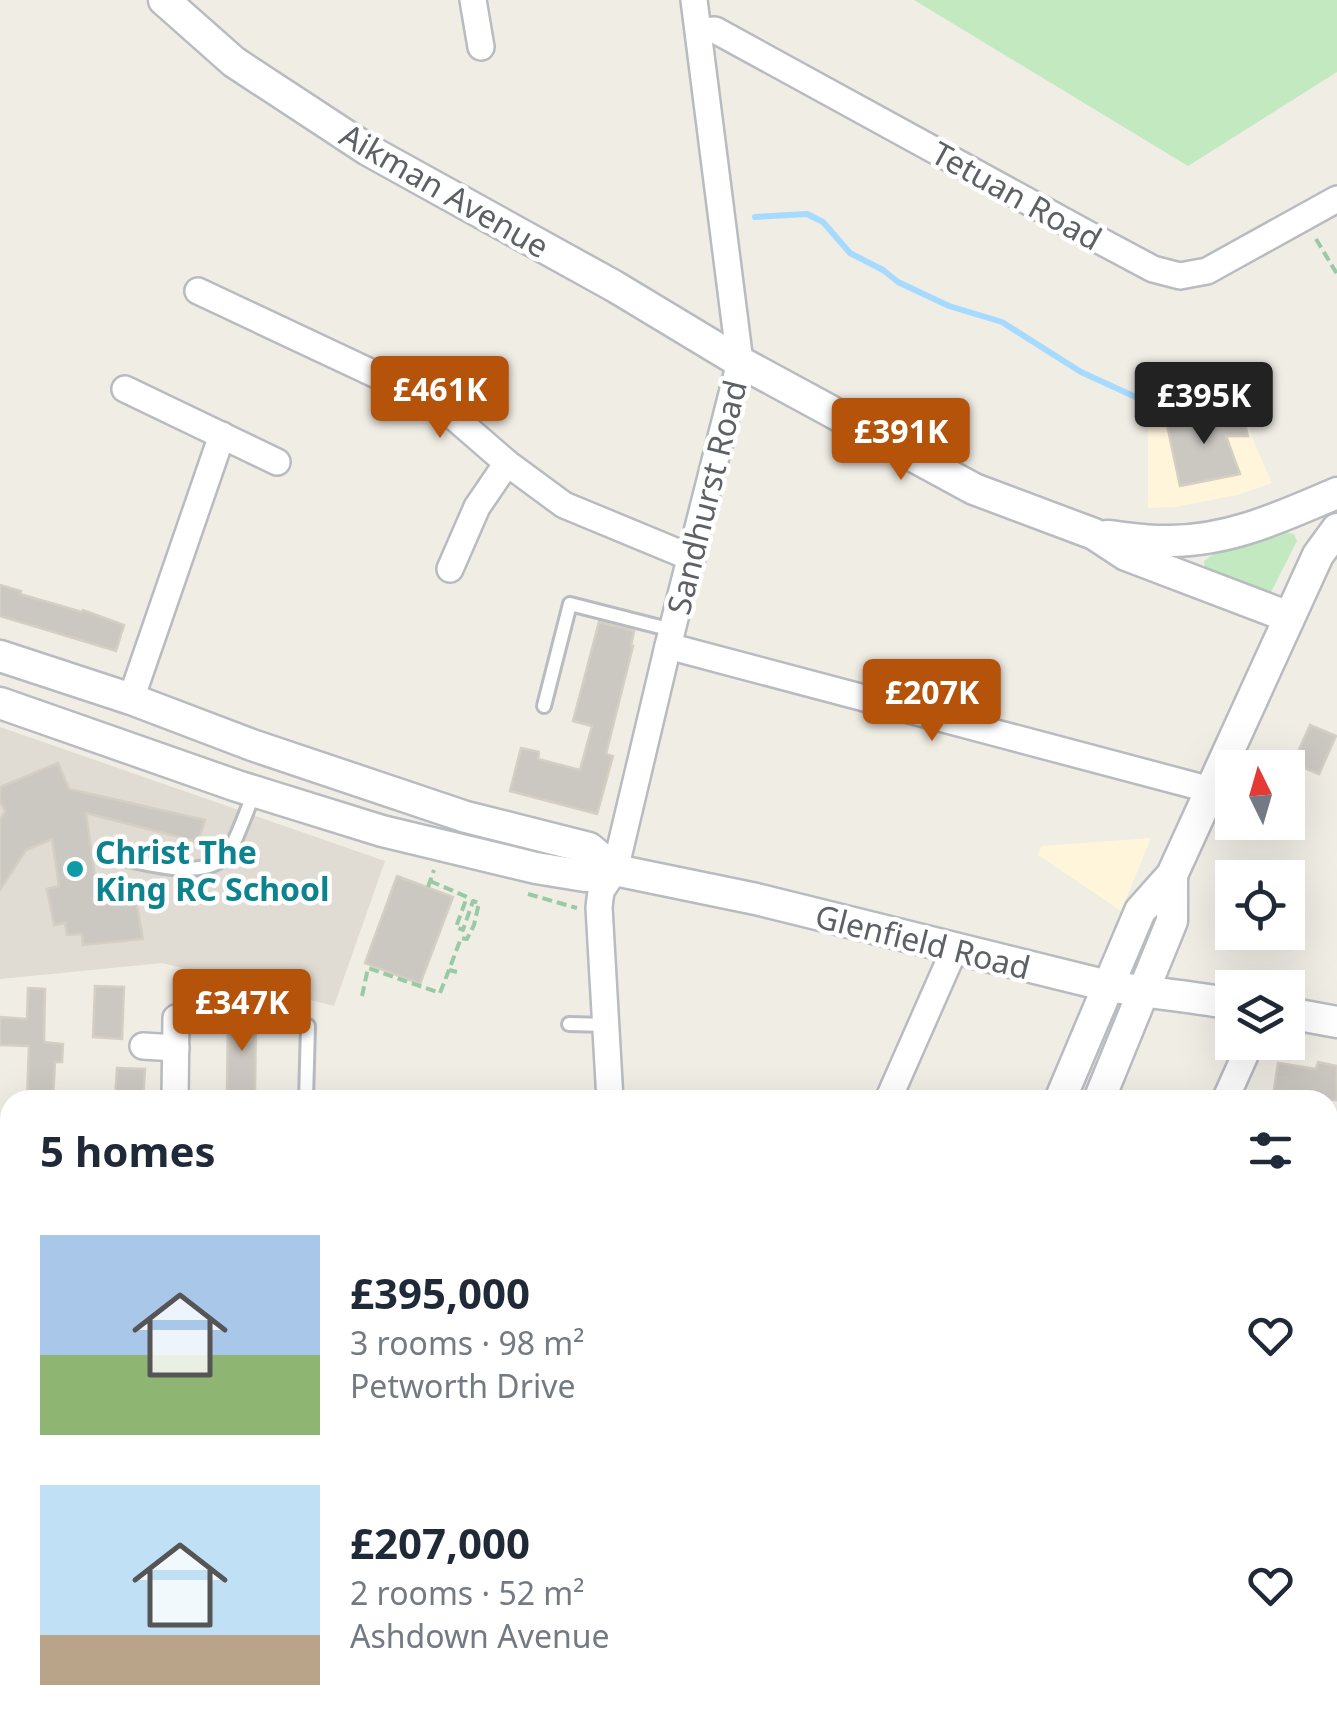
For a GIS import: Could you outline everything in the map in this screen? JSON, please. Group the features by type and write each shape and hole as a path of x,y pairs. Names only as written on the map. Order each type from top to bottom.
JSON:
{"street":[{"name":"Aikman Avenue","path":"164,0 234,62 368,150 614,286 740,362 974,489 1094,534"},
{"path":"473,0 480,47"},
{"name":"Sandhurst Road","path":"599,907 601,891 615,870 740,362 694,0"},
{"name":"Tetuan Road","path":"700,31 716,30 1154,268 1180,276 1207,271 1337,199"},
{"path":"198,292 415,392 447,411 564,505 692,558"},
{"path":"125,389 277,462"},
{"path":"131,699 222,435"},
{"path":"450,568 478,507 507,463"},
{"path":"1094,534 1170,542 1196,540 1274,520 1337,493"},
{"path":"1274,520 1300,529 1318,555"},
{"path":"1064,1090 1140,910 1172,876 1318,555 1337,529"},
{"path":"1094,534 1126,555 1289,618"},
{"path":"1187,580 1196,540"},
{"path":"670,638 1211,790"},
{"name":"Glenfield Road","path":"0,656 466,817 589,848 615,870"},
{"name":"Glenfield Road","path":"0,703 246,789 382,831 536,868 585,876 615,870 756,899 1108,986 1215,1001"},
{"path":"246,789 252,745"},
{"path":"1103,1090 1172,921 1172,876"},
{"path":"599,907 609,1090"},
{"path":"892,1090 955,948"},
{"path":"1305,1017 1337,1022"},
{"path":"176,1018 176,1090"},
{"path":"143,1046 176,1048"},
{"path":"1229,1090 1242,1060"}],"lane":[{"path":"544,706 570,604 670,638"},
{"path":"107,855 167,868 211,866 227,857 246,789"},
{"path":"569,1024 606,1025"},
{"path":"306,1090 308,1026"}],"path":[{"path":"1303,218 1337,274"},
{"path":"362,996 368,968 440,993 462,935 454,932 467,897 430,881"},
{"path":"528,894 578,908 599,907"},
{"path":"456,928 463,930 473,901 479,903 468,939 461,938"},
{"path":"449,970 457,972"}],"shaded area":[{"path":"1148,403 1186,420 1187,416 1243,417 1272,483 1237,495 1176,507 1148,508"},
{"path":"0,727 385,861 334,1006 162,963 0,979"},
{"path":"1151,838 1121,911 1038,855 1041,846"}],"green space":[{"path":"914,0 1337,0 1337,72 1188,166"},
{"path":"1280,531 1294,534 1297,541 1271,592 1263,596 1205,570 1204,561 1222,550"}],"building":[{"path":"1243,417 1248,436 1226,436 1240,474 1180,486 1166,420"},
{"path":"0,585 124,625 116,651 0,616"},
{"path":"599,622 634,631 606,754 613,756 597,814 510,791 521,748 539,752 538,759 580,770 592,726 573,721"},
{"path":"1310,725 1336,736 1319,774 1305,768 1305,750 1299,750"},
{"name":"Christ The King RC School","path":"58,763 69,789 205,820 198,842 86,813 97,891 134,890 143,939 83,945 82,934 67,935 65,923 54,925 47,889 59,886 52,839 26,850 0,890 0,820 5,811 0,802 0,787"},
{"path":"397,876 453,897 420,984 365,963"},
{"path":"95,986 124,987 122,1039 93,1037"},
{"path":"28,988 45,989 44,1042 63,1044 62,1062 55,1062 53,1090 27,1090 29,1046 0,1045 0,1017 27,1019"},
{"path":"228,1015 256,1015 255,1090 227,1090"},
{"path":"1318,1062 1337,1066 1337,1090 1274,1090 1278,1063 1316,1069"},
{"path":"117,1068 145,1069 144,1090 116,1090"}],"waterway":[{"path":"755,217 807,214 823,222 850,253 898,282 949,306 1002,322 1081,372 1186,420"}],"place":[{"name":"Christ The King RC School","path":"75,869"}]}
